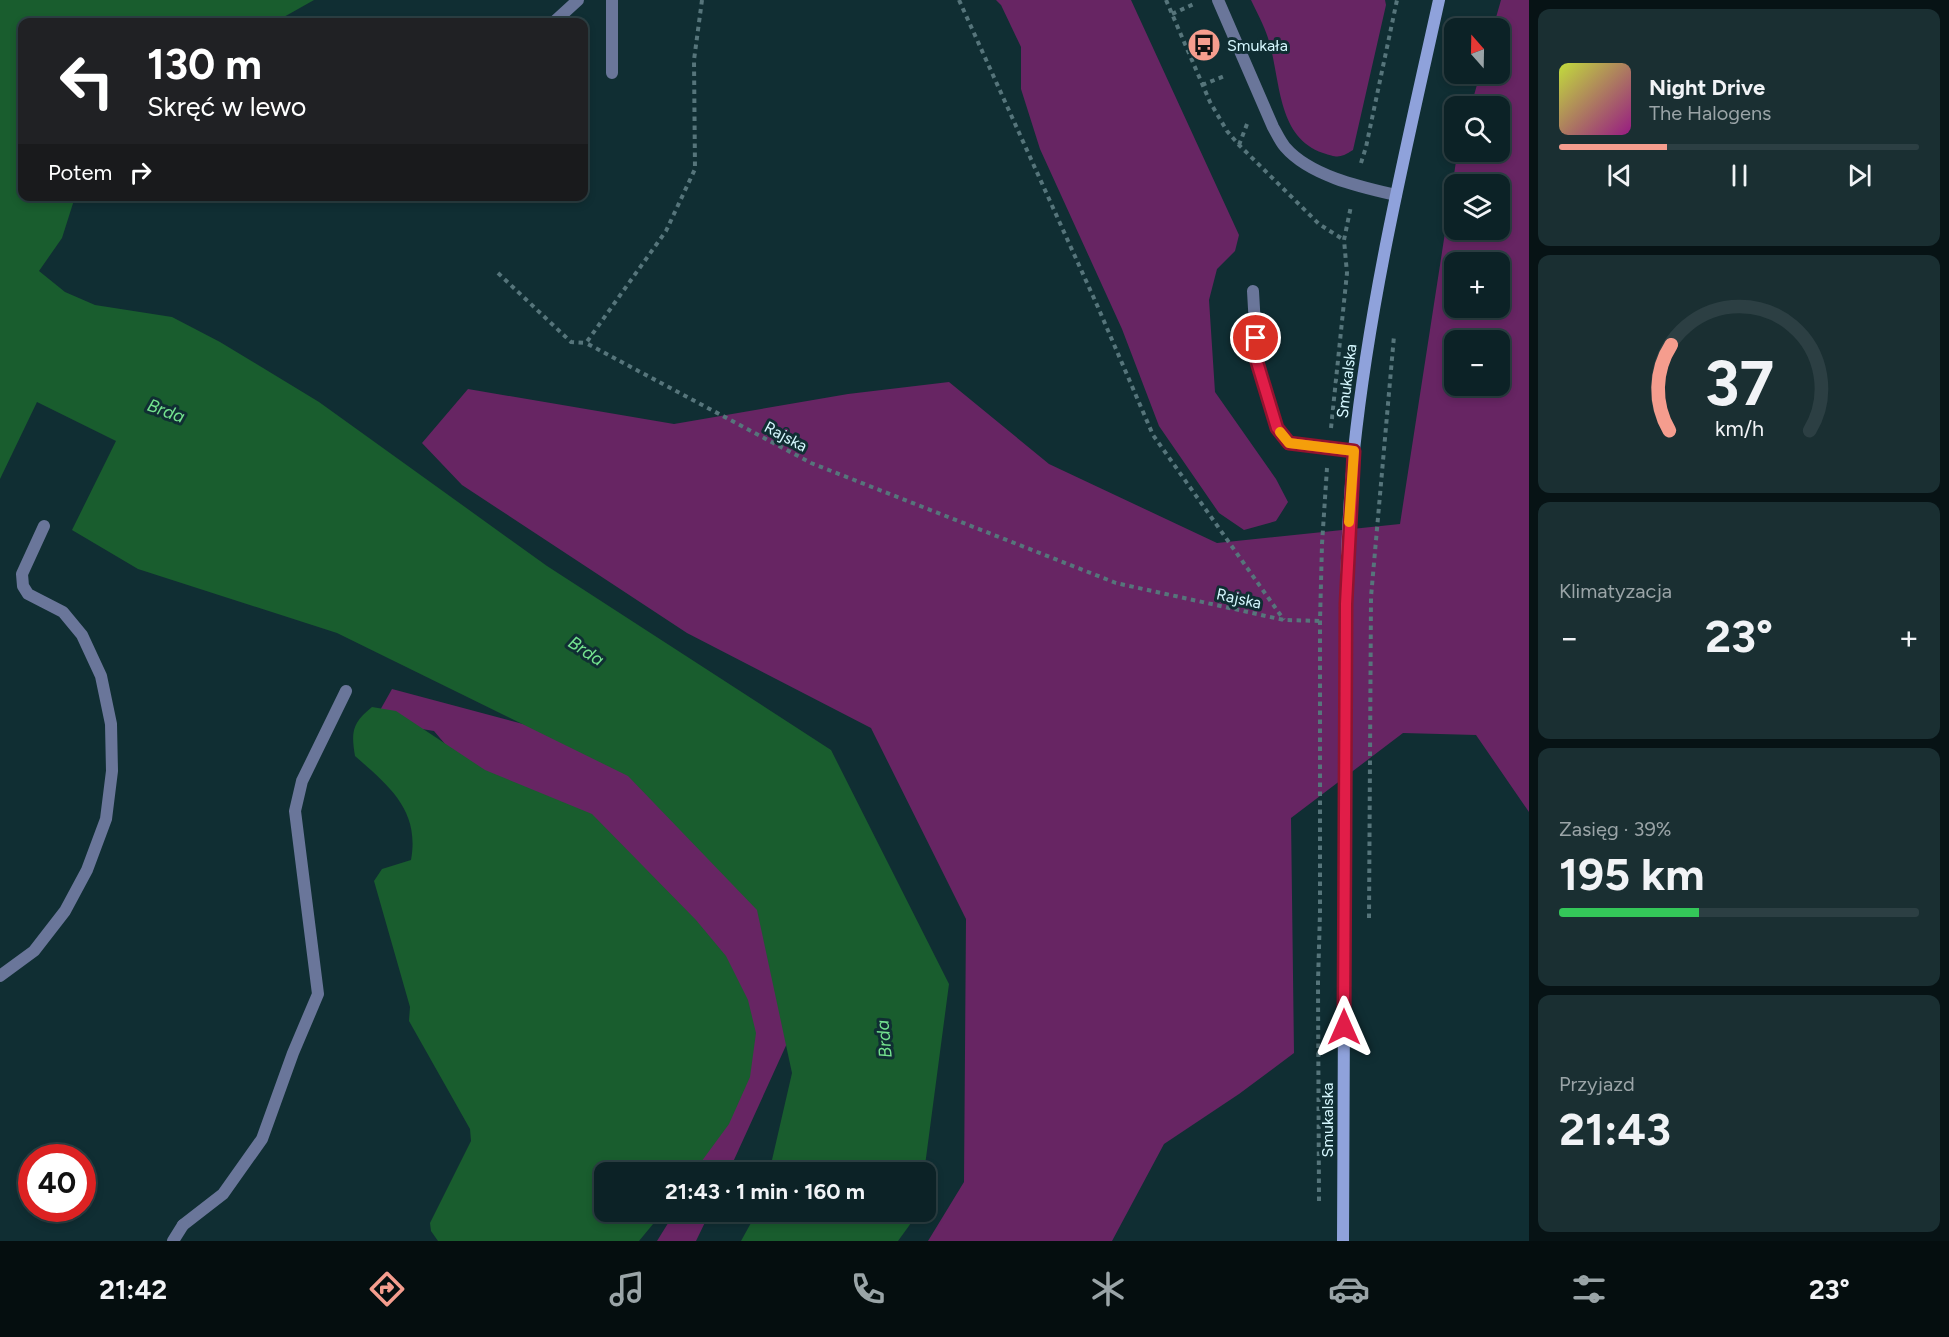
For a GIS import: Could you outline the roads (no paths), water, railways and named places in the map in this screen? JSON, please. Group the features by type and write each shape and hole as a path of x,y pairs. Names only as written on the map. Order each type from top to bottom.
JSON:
{"street":[{"path":"558,18 578,0"},
{"path":"612,0 612,73"},
{"path":"1218,0 1273,127 1290,153 1314,168 1356,185 1396,195"},
{"name":"Smukalska","path":"1343,1241 1346,622 1354,451 1376,293 1439,0"},
{"path":"1253,291 1257,362 1277,428 1289,443 1354,451"},
{"path":"0,975 34,951 65,911 87,870 106,819 112,771 111,724 101,676 82,635 63,612 28,594 23,586 22,574 44,526"},
{"path":"173,1241 183,1225 223,1194 262,1140 293,1053 318,994 295,811 302,781 346,691"}],"water":[{"name":"Brda","path":"0,0 314,0 282,18 18,18 18,201 74,201 62,238 39,271 65,292 95,305 172,317 220,342 319,402 547,566 831,750 949,984 925,1162 772,1162 792,1073 757,910 628,776 337,633 138,569 72,530 116,441 37,402 0,479"},
{"path":"372,707 396,711 485,770 592,814 696,920 726,956 748,1000 756,1033 750,1077 729,1124 701,1162 594,1162 594,1222 655,1222 639,1241 438,1241 431,1231 430,1223 471,1141 470,1129 409,1021 410,1007 374,881 382,869 411,860 413,842 411,827 406,813 390,789 355,756 353,734 360,718"},
{"path":"751,1222 912,1222 898,1241 741,1241"}],"place":[{"name":"Smukała","path":"1204,45"}]}
